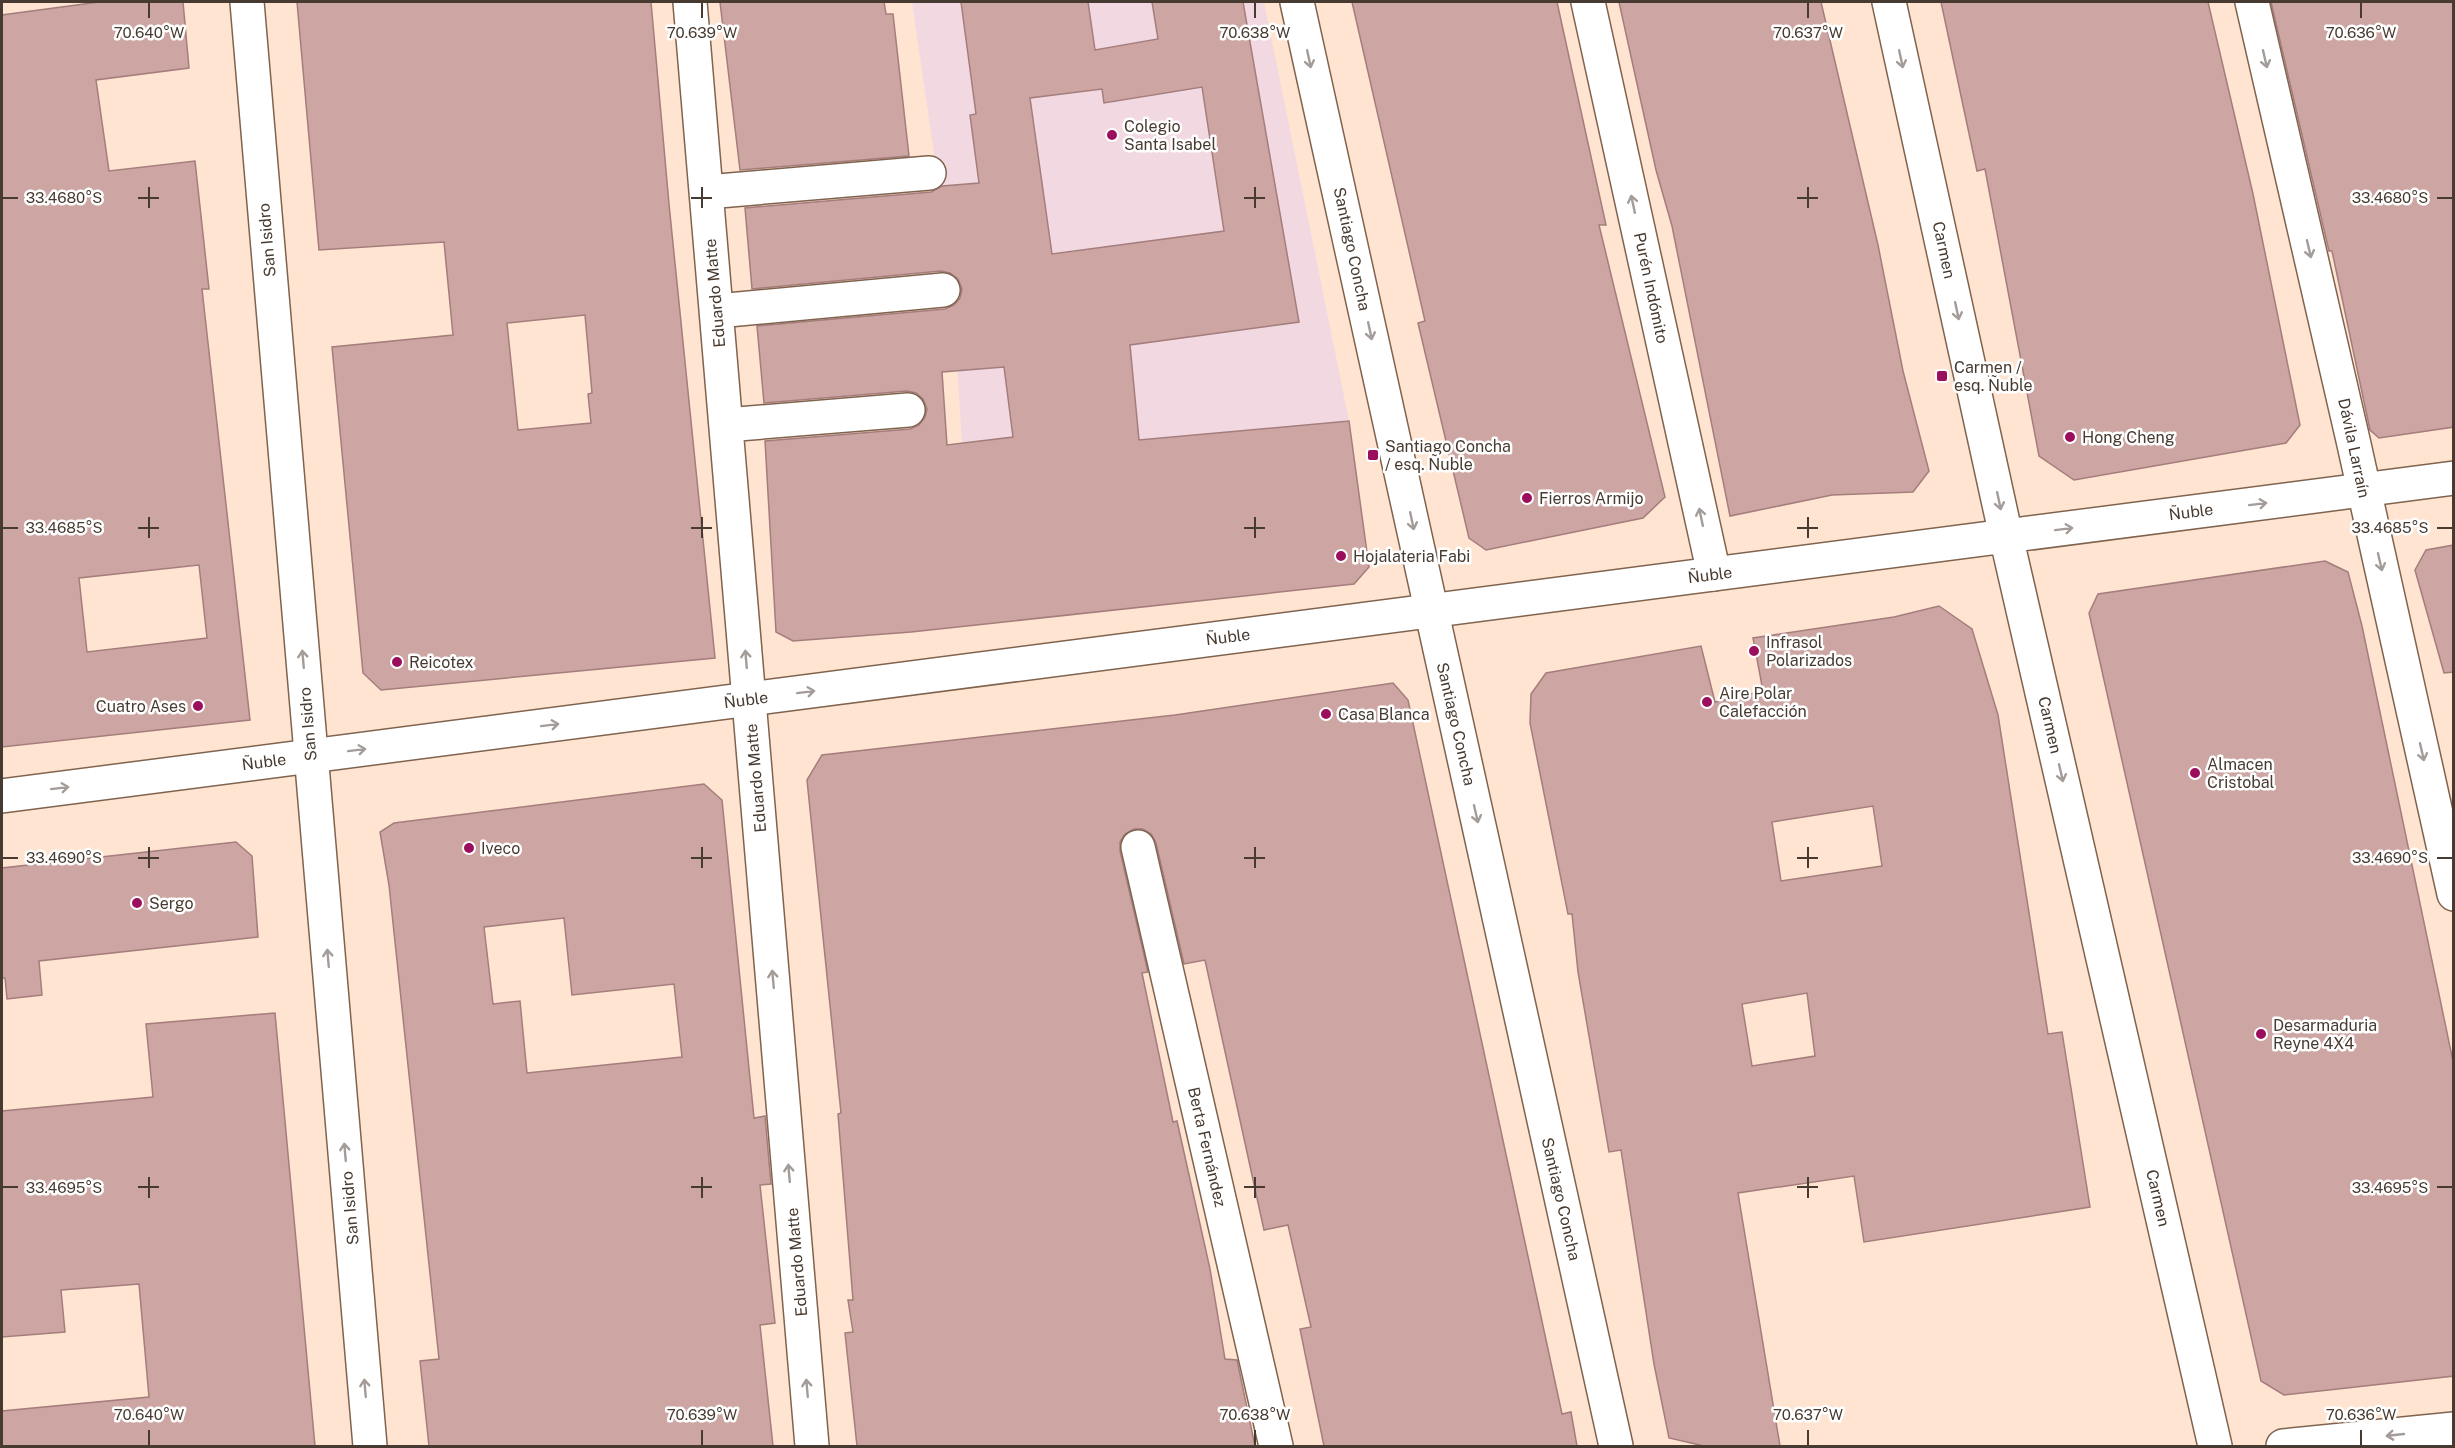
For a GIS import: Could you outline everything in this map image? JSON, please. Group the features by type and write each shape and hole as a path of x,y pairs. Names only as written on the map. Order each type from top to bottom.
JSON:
{"street":[{"name":"San Isidro","path":"247,2 370,1446"},
{"name":"Eduardo Matte","path":"690,2 812,1446"},
{"name":"Santiago Concha","path":"1297,2 1616,1446"},
{"name":"Purén Indómito","path":"1588,2 1714,574"},
{"name":"Carmen","path":"1889,2 2006,536 2216,1446"},
{"name":"Dávila Larraín","path":"2252,2 2454,894"},
{"path":"707,192 929,173"},
{"path":"717,311 943,290"},
{"path":"726,425 908,410"},
{"name":"Ñuble","path":"2,796 2454,478"},
{"name":"Berta Fernández","path":"1138,847 1276,1446"},
{"path":"2283,1446 2454,1429"}],"shaded area":[{"name":"Colegio Santa Isabel","path":"912,2 1264,2 1349,421 1139,440 964,473 951,269"}],"building":[{"path":"99,2 183,2 189,68 96,80 109,171 195,161 209,289 202,289 250,720 2,747 2,15","holes":["199,565 207,638 87,652 79,578"]},
{"path":"297,2 651,2 715,658 381,690 363,673 332,347 453,335 444,242 319,250","holes":["585,315 592,393 588,394 591,423 518,430 507,323"]},
{"path":"720,2 884,2 886,14 893,14 909,156 740,170"},
{"path":"961,2 1088,2 1095,50 1158,39 1152,2 1243,2 1299,322 1130,345 1139,440 1349,421 1369,567 1354,584 911,632 793,641 776,632 765,441 910,429 919,425 927,409 923,399 916,393 907,391 764,403 757,326 945,309 954,305 960,298 962,289 958,279 950,273 941,271 752,289 745,208 931,192 942,186 979,183 970,115 976,114","holes":["1202,87 1224,231 1052,254 1030,98 1102,89 1104,103","1004,367 1013,437 947,445 942,372"]},
{"path":"1352,2 1557,2 1606,225 1599,225 1665,497 1643,518 1486,550 1469,538 1418,323 1425,321"},
{"path":"1619,2 1821,2 1878,245 1903,371 1929,471 1913,492 1832,495 1730,516 1672,226 1656,170"},
{"path":"1941,2 2208,2 2253,194 2300,425 2286,443 2074,480 2039,456 1985,169 1977,171"},
{"path":"2271,2 2454,2 2454,427 2379,438 2370,430 2332,251 2329,251"},
{"path":"2454,545 2454,672 2444,673 2415,570 2426,550"},
{"path":"2325,561 2348,572 2362,626 2454,1066 2454,1376 2284,1395 2261,1381 2089,613 2098,594"},
{"path":"1939,606 1972,629 1998,715 2048,1034 2062,1032 2090,1207 1864,1242 1854,1176 1738,1193 1780,1446 1704,1446 1669,1438 1654,1364 1621,1150 1609,1152 1578,972 1572,914 1568,914 1530,723 1531,694 1546,673 1701,646 1715,702 1763,691 1753,638 1894,617","holes":["1873,806 1882,866 1781,881 1772,822","1807,993 1815,1056 1752,1066 1742,1004"]},
{"path":"1393,683 1408,700 1562,1414 1571,1412 1577,1446 1324,1446 1300,1329 1311,1327 1288,1225 1264,1230 1205,960 1184,964 1156,843 1151,834 1143,829 1134,829 1125,834 1120,842 1120,851 1148,972 1142,973 1173,1122 1177,1121 1210,1269 1225,1359 1237,1360 1255,1446 857,1446 845,1333 853,1332 848,1300 853,1300 838,1114 841,1113 807,780 822,755 1175,715"},
{"path":"704,784 722,800 754,1118 765,1116 771,1184 760,1185 775,1323 760,1325 773,1446 429,1446 420,1361 439,1359 389,885 380,832 394,823","holes":["564,918 572,995 674,984 682,1057 527,1073 520,1001 493,1004 484,927"]},
{"path":"236,842 252,856 258,937 39,961 42,995 7,999 5,978 2,978 2,868"},
{"path":"275,1013 315,1446 2,1446 2,1411 149,1397 139,1284 61,1290 65,1332 2,1337 2,1111 153,1097 146,1024"}],"place":[{"name":"Colegio Santa Isabel","path":"1112,135"},
{"name":"Carmen / esq. Ñuble","path":"1942,376"},
{"name":"Hong Cheng","path":"2070,437"},
{"name":"Santiago Concha / esq. Ñuble","path":"1373,455"},
{"name":"Fierros Armijo","path":"1527,498"},
{"name":"Hojalateria Fabi","path":"1341,556"},
{"name":"Infrasol Polarizados","path":"1754,651"},
{"name":"Reicotex","path":"397,662"},
{"name":"Aire Polar Calefacción","path":"1707,702"},
{"name":"Cuatro Ases","path":"198,706"},
{"name":"Casa Blanca","path":"1326,714"},
{"name":"Almacen Cristobal","path":"2195,773"},
{"name":"Iveco","path":"469,848"},
{"name":"Sergo","path":"137,903"},
{"name":"Desarmaduria Reyne 4X4","path":"2261,1034"}]}
